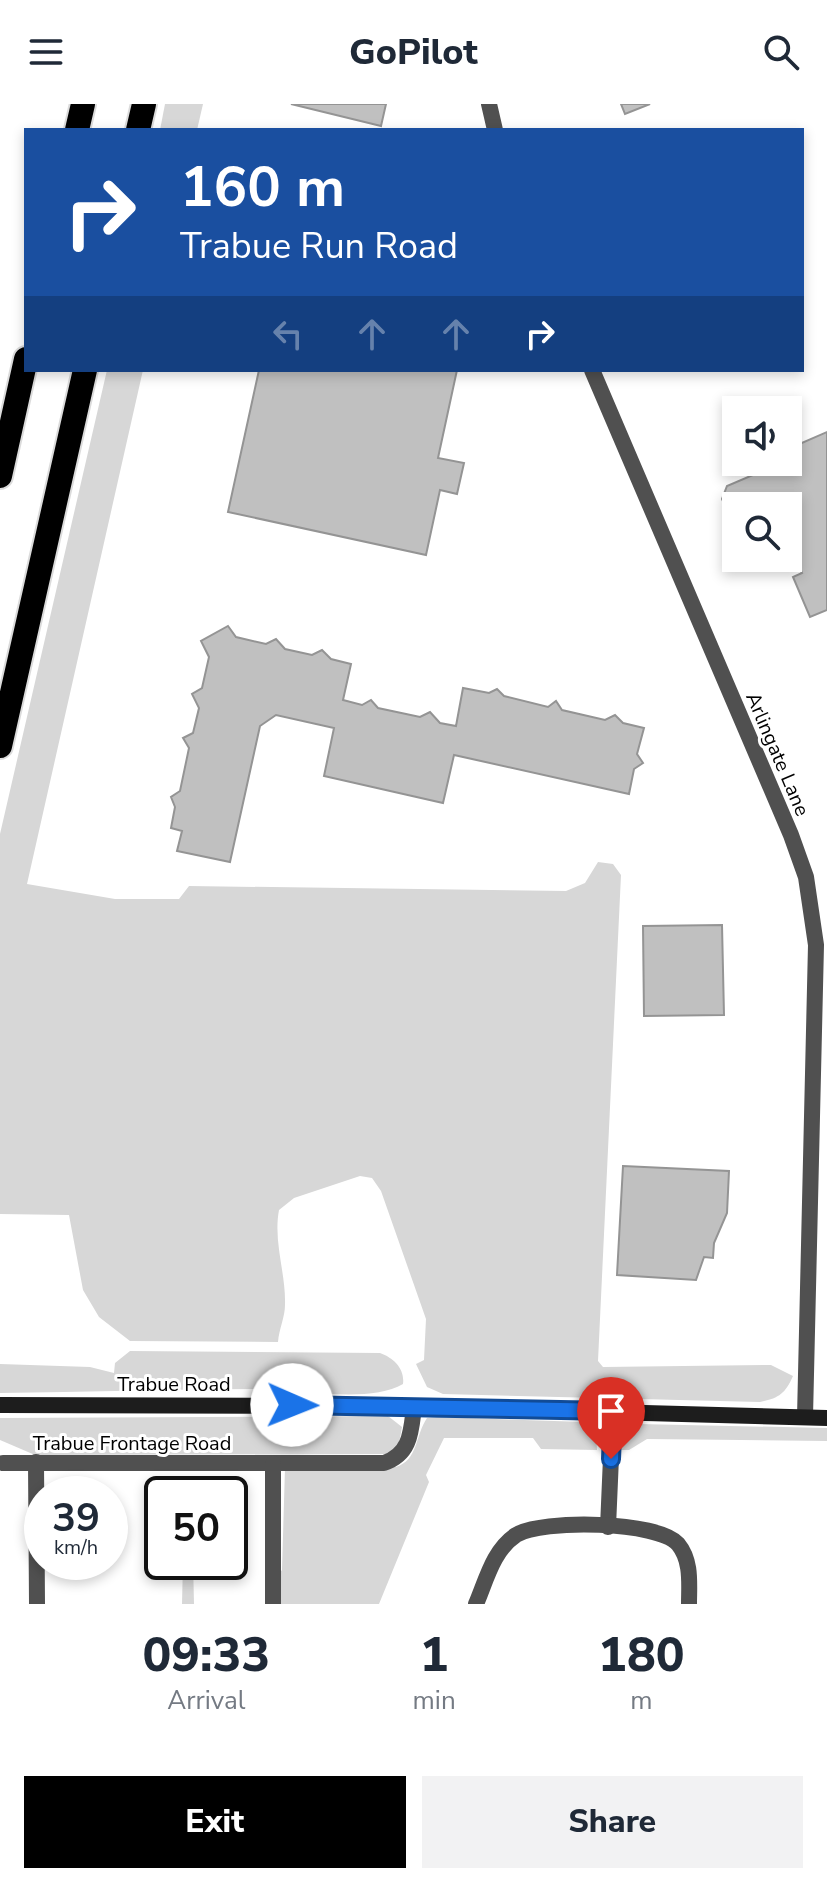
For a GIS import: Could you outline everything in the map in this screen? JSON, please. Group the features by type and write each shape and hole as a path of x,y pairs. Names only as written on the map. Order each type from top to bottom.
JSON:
{"highway":[{"path":"77,128 83,104"},
{"path":"138,128 144,104"},
{"path":"0,476 24,368"},
{"path":"0,746 85,372"}],"main road":[{"name":"Trabue Road","path":"0,1405 414,1407 827,1418"}],"street":[{"path":"489,104 495,128"},
{"name":"Arlingate Lane","path":"593,372 791,835 812,907 817,983 805,1417"},
{"name":"Trabue Frontage Road","path":"3,1463 375,1464 400,1456 411,1436 414,1407"},
{"path":"608,1527 613,1411"},
{"path":"36,1462 37,1604"},
{"path":"273,1464 273,1604"},
{"path":"476,1604 499,1553 516,1535 540,1527 657,1531 678,1544 687,1564 689,1604"}],"shaded area":[{"path":"165,104 203,104 197,128 160,128"},
{"path":"107,372 143,372 27,884 115,899 179,899 189,886 566,891 585,883 598,862 613,864 621,875 598,1361 603,1367 771,1365 793,1376 787,1387 772,1399 760,1402 443,1394 427,1387 416,1364 424,1360 426,1319 381,1191 372,1178 360,1176 294,1198 279,1210 278,1234 285,1305 278,1342 130,1341 99,1317 83,1290 69,1215 0,1214 0,834"},
{"path":"130,1351 380,1353 398,1365 403,1384 389,1390 353,1394 258,1389 0,1393 0,1364 90,1367 114,1373 115,1363"},
{"path":"388,1416 402,1427 398,1449 387,1454 35,1455 0,1440 0,1418"},
{"path":"427,1418 585,1422 596,1433 597,1450 541,1449 533,1438 444,1438 426,1475 429,1482 379,1604 274,1604 274,1580 282,1570 285,1468 396,1467 412,1453"},
{"path":"638,1424 827,1428 827,1441 647,1439 629,1450 620,1450 624,1433"},
{"path":"183,1580 193,1580 194,1604 182,1604"}],"building":[{"path":"291,104 386,104 381,126"},
{"path":"621,104 650,104 625,114"},
{"path":"259,372 457,372 438,458 464,463 457,494 440,490 426,555 228,512"},
{"path":"827,432 827,610 810,617 793,577 802,573 802,492 725,492 727,486 751,476 802,476 802,443"},
{"path":"228,626 236,637 266,644 276,639 285,649 312,655 322,650 331,659 351,664 343,700 362,705 371,700 378,708 420,717 430,712 440,723 456,726 463,688 489,693 497,689 504,696 548,707 556,701 562,710 605,720 615,715 623,723 644,728 637,754 643,763 634,769 629,794 454,755 443,803 324,776 334,728 276,715 260,726 230,862 177,851 182,831 171,828 175,807 171,797 180,791 189,748 183,738 193,733 199,708 192,694 202,688 209,657 201,641"},
{"path":"722,925 724,1015 644,1016 643,926"},
{"path":"623,1166 729,1171 727,1213 714,1243 713,1258 704,1257 696,1280 617,1275"}],"route":[{"path":"292,1405 613,1411 611,1459"}]}
